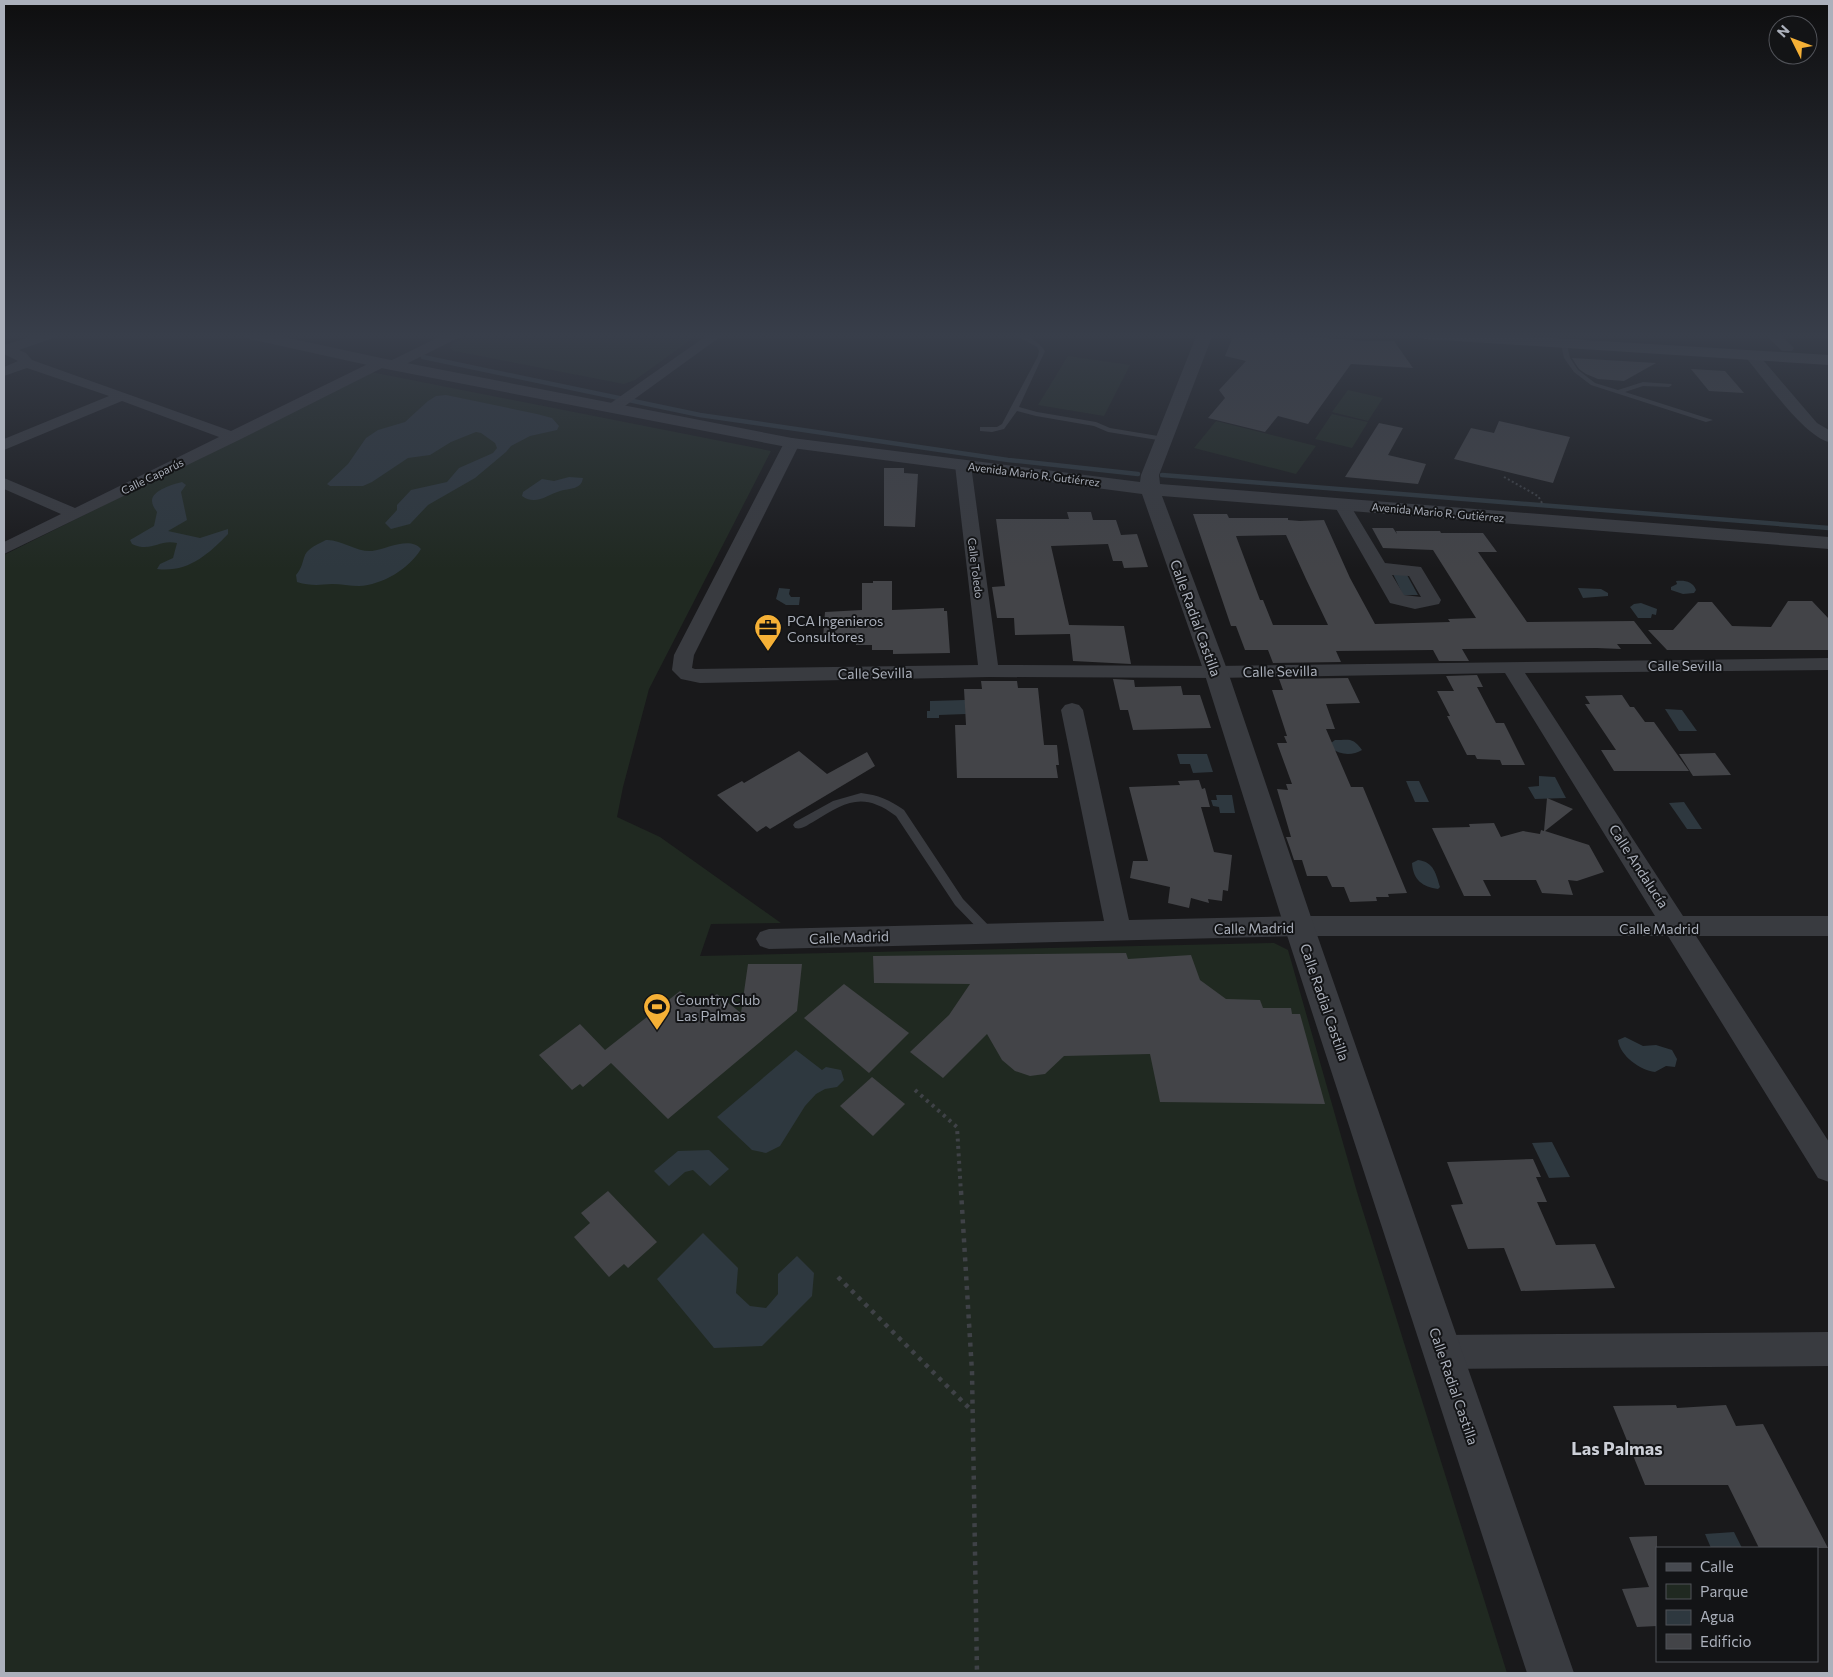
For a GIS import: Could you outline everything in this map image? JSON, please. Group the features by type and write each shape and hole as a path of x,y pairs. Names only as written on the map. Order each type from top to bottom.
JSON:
{"street":[{"path":"4,445 83,412"},
{"path":"166,412 233,437"},
{"name":"Calle Caparús","path":"4,549 285,412"},
{"name":"Avenida Mario R. Gutiérrez","path":"665,412 792,443 963,465 1150,480 1342,505 1829,543"},
{"path":"1150,480 1174,412"},
{"path":"1800,412 1812,426 1829,437"},
{"name":"Calle Sevilla","path":"792,443 684,655 682,670 688,674 700,676 989,671 1216,672 1829,664"},
{"name":"Calle Toledo","path":"963,465 989,671"},
{"name":"Calle Radial Castilla","path":"1150,480 1551,1673"},
{"path":"4,483 75,514"},
{"path":"1342,505 1378,568"},
{"name":"Calle Andalucía","path":"1511,667 1829,1168"},
{"path":"1072,710 1119,931"},
{"name":"Calle Madrid","path":"769,939 1300,926 1678,928 1829,926"},
{"path":"1443,1352 1829,1349"}],"lane":[{"path":"983,429 993,430 1005,427 1010,422 1012,412"},
{"path":"1030,412 1096,424 1108,430 1164,439"},
{"path":"1684,412 1709,420"},
{"path":"799,825 835,804 855,798 870,796 888,803 900,813 958,902 989,933"}],"path":[{"path":"1504,478 1539,498"},
{"path":"915,1090 957,1127 971,1362 977,1673"},
{"path":"838,1277 972,1412"}],"green space":[{"name":"Country Club Las Palmas","path":"290,412 575,412 771,451 649,689 617,817 660,837 781,923 711,924 700,956 1274,943 1288,950 1357,1192 1507,1673 4,1673 4,555"},
{"path":"1082,412 1106,412 1104,416"},
{"path":"1333,412 1374,412 1368,421"},
{"path":"1332,414 1368,422 1352,448 1315,439"},
{"path":"1216,421 1316,446 1296,474 1194,448"}],"water":[{"path":"416,412 529,412 552,418 559,426 557,430 530,436 511,446 475,478 428,505 410,524 391,529 385,523 397,510 397,505 411,490 447,482 459,468 493,453 497,448 495,443 481,433 476,432 451,442 430,455 408,458 363,486 330,486 327,484 348,464 366,438 378,430 405,422"},
{"path":"569,477 583,478 577,487 560,491 541,499 532,500 522,496 523,492 542,479 554,481"},
{"path":"182,482 186,485 181,492 187,520 168,531 200,538 228,529 228,534 213,549 196,561 178,568 168,570 157,569 160,564 173,558 177,543 170,542 145,547 132,544 130,540 154,526 157,512 153,505 153,497 164,488"},
{"path":"326,540 337,541 366,551 405,543 416,545 421,549 402,569 377,583 359,586 335,584 310,585 297,582 296,575 307,552"},
{"path":"1393,574 1407,575 1418,595 1403,595"},
{"path":"1676,581 1688,582 1696,590 1694,593 1683,594 1671,590 1671,587 1677,584"},
{"path":"779,588 790,589 789,594 791,597 800,597 799,605 786,605 776,599"},
{"path":"1578,588 1601,589 1608,593 1608,596 1583,598"},
{"path":"1641,603 1657,609 1656,615 1652,614 1651,618 1638,618 1630,607"},
{"path":"965,700 966,714 939,715 939,718 927,718 927,711 930,711 930,701"},
{"path":"1665,709 1682,710 1697,731 1679,731"},
{"path":"1335,740 1353,741 1362,750 1350,754 1338,752 1331,748 1331,743"},
{"path":"1177,754 1207,754 1213,772 1193,773 1190,764 1180,764"},
{"path":"1539,776 1555,777 1566,798 1535,799 1528,787 1539,786"},
{"path":"1406,781 1419,781 1429,802 1415,802"},
{"path":"1216,795 1232,795 1235,813 1220,813 1219,807 1213,806 1211,800 1217,800"},
{"path":"1684,802 1702,829 1687,829 1669,803"},
{"path":"1418,860 1428,863 1434,869 1440,887 1438,889 1423,884 1414,874 1412,863"},
{"path":"1625,1037 1643,1046 1656,1045 1672,1050 1677,1059 1675,1067 1666,1066 1655,1072 1637,1065 1627,1057 1620,1046 1618,1040"},
{"path":"796,1050 822,1070 826,1067 841,1070 844,1080 837,1087 825,1089 816,1094 805,1106 780,1146 766,1153 752,1150 717,1117"},
{"path":"1552,1142 1570,1177 1549,1178 1532,1143"},
{"path":"709,1150 729,1169 710,1186 693,1170 685,1172 669,1186 654,1171 678,1151"},
{"path":"703,1233 738,1268 736,1293 750,1306 766,1308 778,1294 778,1274 797,1256 814,1273 812,1296 762,1346 714,1348 657,1279"},
{"path":"1734,1532 1742,1547 1711,1547 1705,1534"}],"building":[{"path":"1213,412 1316,412 1308,424 1278,416 1265,432 1208,418"},
{"path":"1499,421 1570,437 1553,483 1454,459 1471,428 1494,433"},
{"path":"1379,423 1403,428 1388,455 1426,464 1418,484 1345,477"},
{"path":"884,468 904,468 904,473 918,474 915,527 884,526"},
{"path":"1067,512 1091,512 1093,520 1116,520 1121,535 1137,534 1148,567 1124,568 1122,561 1113,561 1108,544 1051,546 1069,625 1124,626 1131,664 1073,661 1070,634 1015,635 1014,618 997,618 992,587 1005,586 996,519 1069,519"},
{"path":"1193,514 1227,514 1229,518 1288,518 1288,520 1300,521 1324,520 1350,578 1375,624 1450,622 1448,619 1476,618 1433,550 1383,548 1372,528 1393,528 1397,534 1396,531 1483,533 1497,552 1478,552 1527,622 1634,621 1652,644 1617,644 1621,649 1462,649 1469,661 1439,661 1433,650 1336,651 1341,662 1273,663 1268,650 1245,650 1236,626 1231,626","holes":["1286,535 1328,625 1273,625 1263,600 1260,600 1236,536"]},
{"path":"873,581 892,581 892,610 944,608 944,611 947,611 950,653 893,654 893,650 872,650 872,645 856,645 856,637 823,638 825,612 862,610 862,583 873,583"},
{"path":"1788,601 1812,601 1829,619 1829,650 1667,650 1648,630 1673,630 1698,602 1712,602 1732,626 1771,627"},
{"path":"1477,675 1483,687 1477,687 1496,723 1504,723 1525,765 1502,765 1500,760 1477,759 1475,755 1467,755 1447,716 1450,716 1437,691 1454,691 1446,676"},
{"path":"1348,678 1360,703 1326,704 1335,729 1326,729 1351,787 1363,787 1407,893 1388,894 1389,897 1376,897 1377,901 1350,902 1344,887 1332,887 1327,876 1307,876 1302,860 1294,860 1286,837 1291,837 1277,789 1288,790 1286,784 1292,784 1277,743 1287,743 1284,736 1287,736 1272,690 1283,690 1279,679"},
{"path":"1113,679 1134,680 1135,687 1181,686 1183,695 1200,695 1211,728 1133,730 1128,710 1120,710"},
{"path":"981,681 1017,681 1018,688 1038,688 1044,745 1057,745 1059,765 1056,765 1058,778 957,778 955,725 966,725 964,689 982,689"},
{"path":"1622,695 1630,707 1634,707 1645,722 1654,722 1689,771 1614,771 1601,750 1616,750 1585,704 1590,704 1585,696"},
{"path":"799,751 827,774 867,752 875,766 770,829 766,826 757,832 717,795 742,781 744,783"},
{"path":"1715,753 1731,775 1693,776 1679,754"},
{"path":"1199,780 1202,789 1205,788 1210,807 1201,807 1214,852 1232,855 1228,891 1223,890 1222,901 1208,899 1209,903 1191,898 1189,908 1168,903 1170,887 1130,878 1133,861 1148,861 1129,787 1180,785 1178,781"},
{"path":"1547,798 1573,809 1545,831 1589,845 1604,872 1577,881 1568,880 1573,895 1542,893 1536,880 1483,880 1491,896 1464,896 1432,828 1470,827 1469,824 1494,823 1501,837 1523,831 1540,834 1541,830 1544,831"},
{"path":"1126,953 1128,959 1191,955 1200,980 1226,999 1260,1000 1263,1008 1291,1008 1292,1014 1300,1014 1325,1104 1160,1102 1150,1054 1064,1056 1045,1074 1030,1076 1015,1071 1002,1060 987,1034 943,1078 910,1052 949,1015 970,984 874,983 873,956"},
{"path":"748,964 802,964 797,1011 668,1119 611,1063 583,1087 580,1084 572,1090 539,1055 580,1024 605,1050 680,991 699,1007 717,994 741,1013"},
{"path":"844,984 909,1033 869,1073 804,1018"},
{"path":"872,1077 905,1104 873,1136 840,1106"},
{"path":"1533,1159 1541,1177 1536,1177 1547,1202 1537,1202 1556,1245 1595,1244 1615,1288 1521,1291 1504,1248 1468,1249 1451,1205 1463,1204 1447,1162"},
{"path":"608,1191 657,1242 628,1268 624,1264 609,1277 574,1237 590,1223 581,1213"},
{"path":"1676,1405 1677,1408 1726,1405 1736,1426 1763,1424 1828,1548 1759,1547 1728,1485 1645,1485 1613,1406"},
{"path":"1657,1536 1656,1626 1637,1627 1622,1589 1649,1587 1629,1537"}],"waterway":[{"path":"687,412 1008,460 1138,474"},
{"path":"1162,475 1829,528"}],"place":[{"name":"PCA Ingenieros Consultores","path":"768,652"},
{"name":"Country Club Las Palmas","path":"657,1031"}],"district":[{"name":"Las Palmas","path":"1617,1448"}]}
